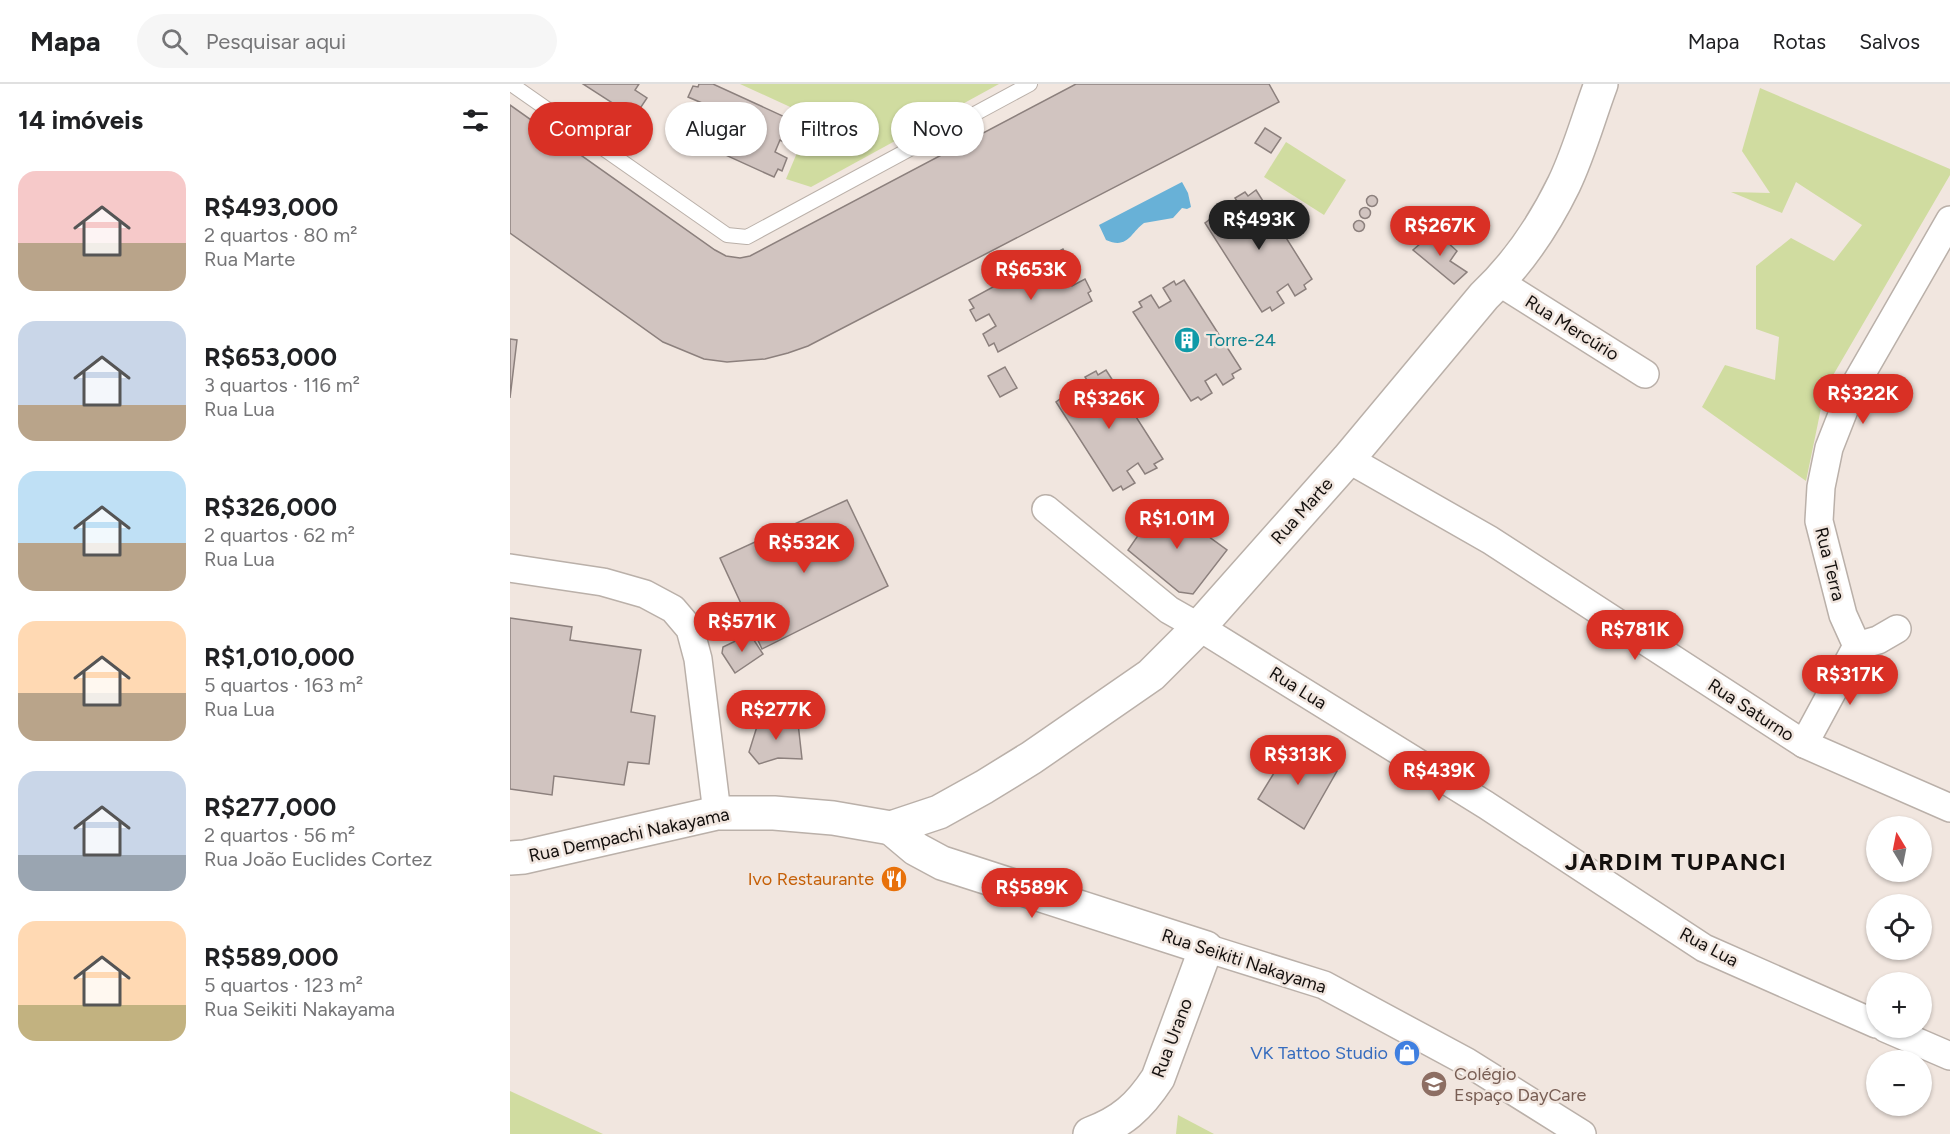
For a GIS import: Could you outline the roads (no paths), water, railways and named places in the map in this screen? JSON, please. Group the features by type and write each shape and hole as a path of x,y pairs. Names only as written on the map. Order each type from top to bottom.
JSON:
{"street":[{"name":"Rua Marte","path":"891,828 939,812 1031,758 1151,675 1199,627 1348,459 1484,296 1499,282 1537,233 1565,183 1601,84"},
{"name":"Rua Terra","path":"1857,646 1843,615 1819,521 1821,486 1829,448 1851,392 1950,220"},
{"name":"Rua Mercúrio","path":"1499,282 1645,374"},
{"name":"Rua Saturno","path":"1348,459 1490,540 1804,744 1950,808"},
{"name":"Rua Lua","path":"1046,509 1168,610 1486,805 1704,948 1866,1020"},
{"path":"510,568 603,582 645,594 673,609 690,629 698,658 717,813"},
{"path":"1804,744 1857,646 1878,640 1897,629"},
{"name":"Rua Dempachi Nakayama","path":"510,858 524,857 717,813 774,813 822,817 891,828"},
{"name":"Rua Seikiti Nakayama","path":"891,828 915,849 942,863 1324,986 1467,1062 1582,1134"},
{"name":"Rua Urano","path":"1090,1134 1108,1127 1133,1111 1146,1097 1158,1078 1206,948"},
{"path":"1909,1038 1950,1056"}],"lane":[{"path":"511,84 727,235 747,237 1030,84"}],"water":[{"path":"1182,182 1188,193 1191,207 1182,208 1173,218 1144,223 1128,239 1119,243 1106,240 1099,225"}],"place":[{"name":"Torre-24","path":"1187,340"},
{"name":"Ivo Restaurante","path":"894,879"},
{"name":"VK Tattoo Studio","path":"1407,1053"},
{"name":"Colégio Espaço DayCare","path":"1434,1084"}],"district":[{"name":"JARDIM TUPANCI","path":"1676,861"}]}
